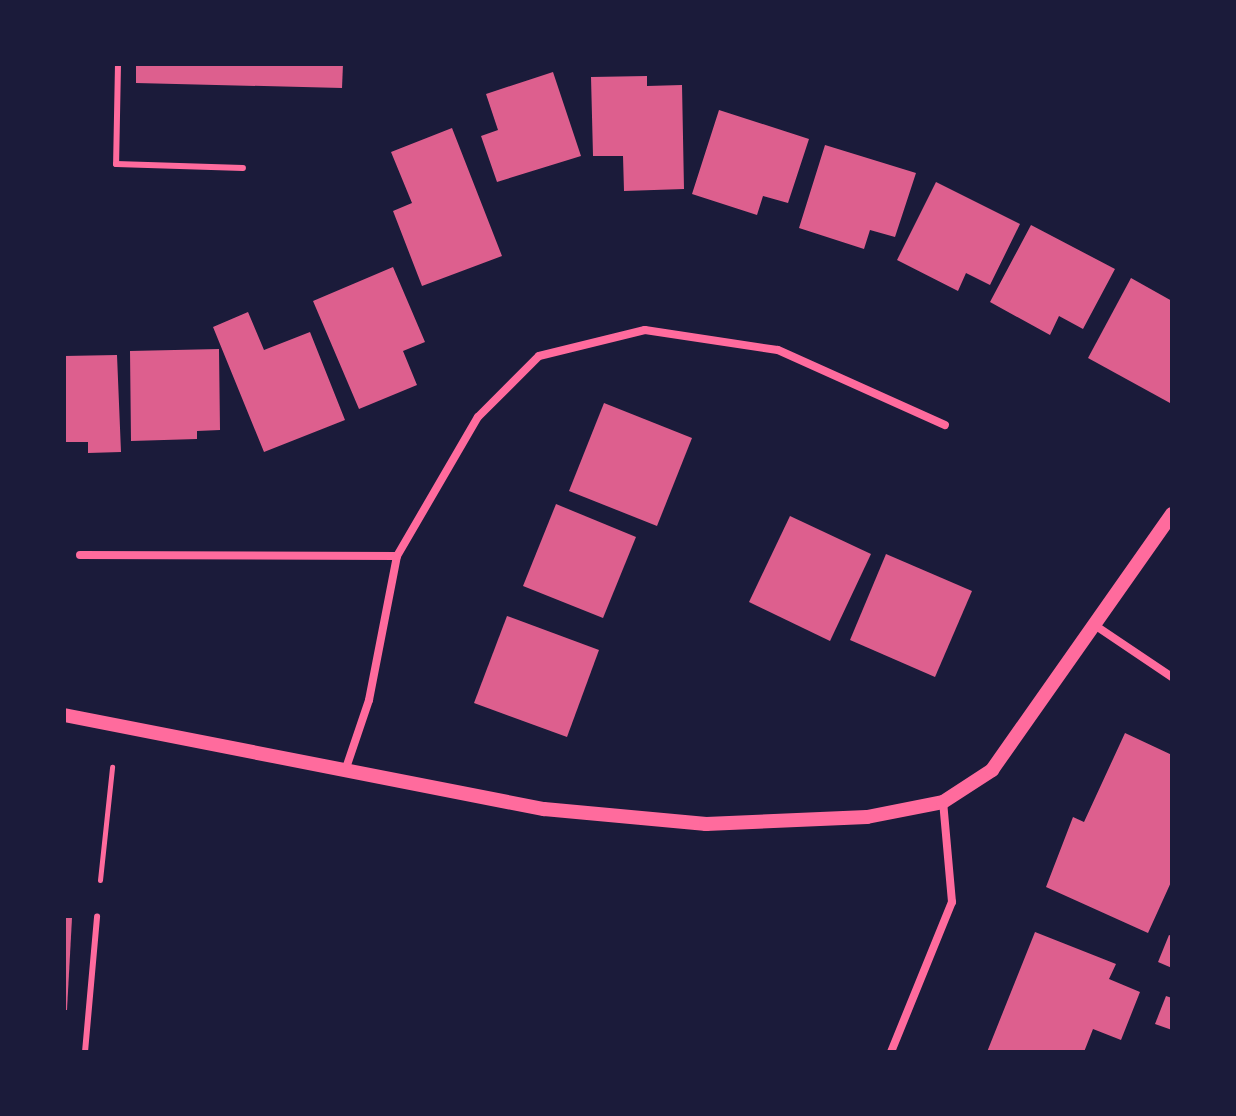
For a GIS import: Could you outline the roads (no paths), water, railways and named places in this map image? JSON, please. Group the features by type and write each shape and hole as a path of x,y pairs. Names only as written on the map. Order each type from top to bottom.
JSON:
{"street":[{"path":"344,775 369,700 397,556 478,417 539,356 630,334 778,350 945,425"},
{"path":"64,715 344,775 544,809 706,824 867,817 943,802 992,770 1172,514"},
{"path":"80,555 397,556"},
{"path":"1096,626 1172,677"},
{"path":"891,1052 952,902 943,802"}],"lane":[{"path":"118,64 116,164 243,168"},
{"path":"85,1052 97,917"}]}
